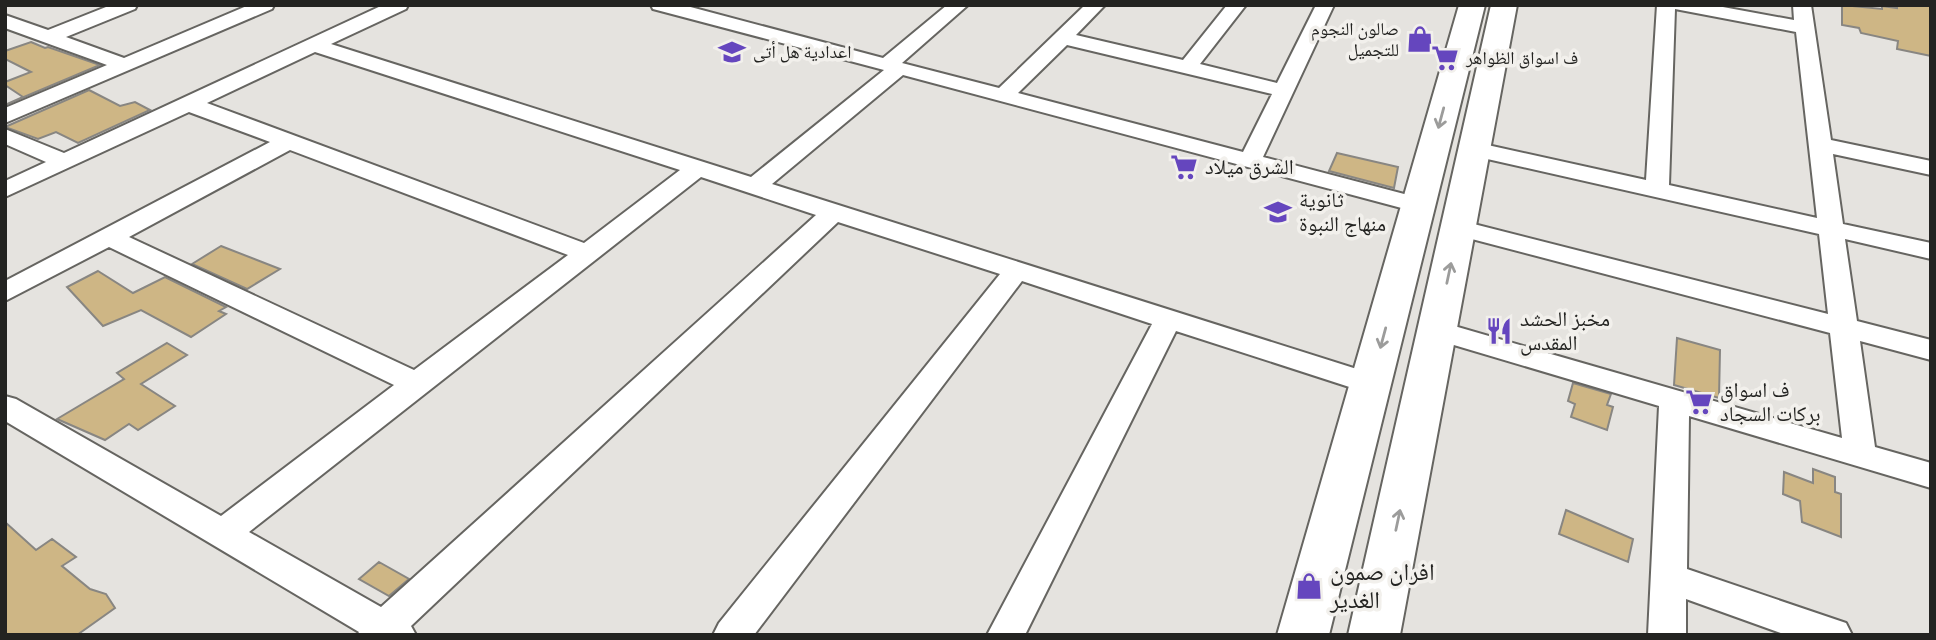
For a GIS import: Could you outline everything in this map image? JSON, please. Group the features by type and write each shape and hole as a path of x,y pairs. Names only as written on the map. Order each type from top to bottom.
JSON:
{"street":[{"path":"49,37 128,5"},
{"path":"5,116 265,5"},
{"path":"5,190 399,5"},
{"path":"660,5 1418,205"},
{"path":"1003,96 1096,5"},
{"path":"1187,68 1237,5"},
{"path":"1250,161 1325,5"},
{"path":"1374,635 1475,149 1472,5"},
{"path":"1303,635 1418,205 1473,70 1504,5"},
{"path":"1657,190 1666,5"},
{"path":"1680,5 1803,17 1860,455"},
{"path":"755,187 893,66 954,6"},
{"path":"5,21 125,65"},
{"path":"1063,38 1282,90"},
{"path":"314,45 1371,384"},
{"path":"189,104 587,253"},
{"path":"5,136 65,162"},
{"path":"5,292 289,141"},
{"path":"1820,145 1931,169"},
{"path":"1475,149 1931,251"},
{"path":"223,533 698,168"},
{"path":"5,407 223,533 385,632 834,212"},
{"path":"1458,228 1931,350"},
{"path":"109,237 417,384"},
{"path":"732,635 1017,270"},
{"path":"1006,635 1168,319"},
{"path":"1437,330 1931,476"},
{"path":"1667,635 1674,400"},
{"path":"1669,578 1833,635"}],"building":[{"path":"1842,5 1882,9 1882,6 1897,8 1897,5 1931,5 1931,56 1897,49 1898,41 1861,33 1859,28 1842,25"},
{"path":"31,42 100,65 5,105 23,97 5,85 5,82 31,72 5,59 5,51"},
{"path":"89,90 120,106 135,102 150,110 78,143 56,132 38,139 5,127"},
{"path":"1337,153 1398,167 1394,188 1329,171"},
{"path":"221,246 280,269 247,289 192,264"},
{"path":"98,271 133,293 165,277 226,307 219,311 226,314 191,337 141,310 103,326 67,287"},
{"path":"1677,338 1720,350 1719,398 1674,385"},
{"path":"167,343 187,355 141,384 175,406 138,430 129,424 105,440 57,419 124,379 117,373"},
{"path":"1573,383 1611,394 1607,405 1613,407 1607,430 1571,417 1575,404 1568,401"},
{"path":"1813,469 1835,477 1835,492 1841,494 1841,537 1802,522 1800,501 1783,494 1784,472 1813,483"},
{"path":"1566,510 1633,539 1628,562 1559,534"},
{"path":"5,522 36,550 52,539 76,557 62,566 90,589 106,594 115,608 77,635 5,635"},
{"path":"379,562 409,579 389,596 359,579"}],"place":[{"name":"صالون النجوم للتجميل","path":"1420,39"},
{"name":"اعدادية هل أتى","path":"732,52"},
{"name":"ف اسواق الظواهر","path":"1445,58"},
{"name":"الشرق ميلاد","path":"1184,167"},
{"name":"ثانوية منهاج النبوة","path":"1278,212"},
{"name":"مخبز الحشد المقدس","path":"1499,331"},
{"name":"ف اسواق بركات السجاد","path":"1699,402"},
{"name":"افران صمون الغدير","path":"1309,586"}]}
